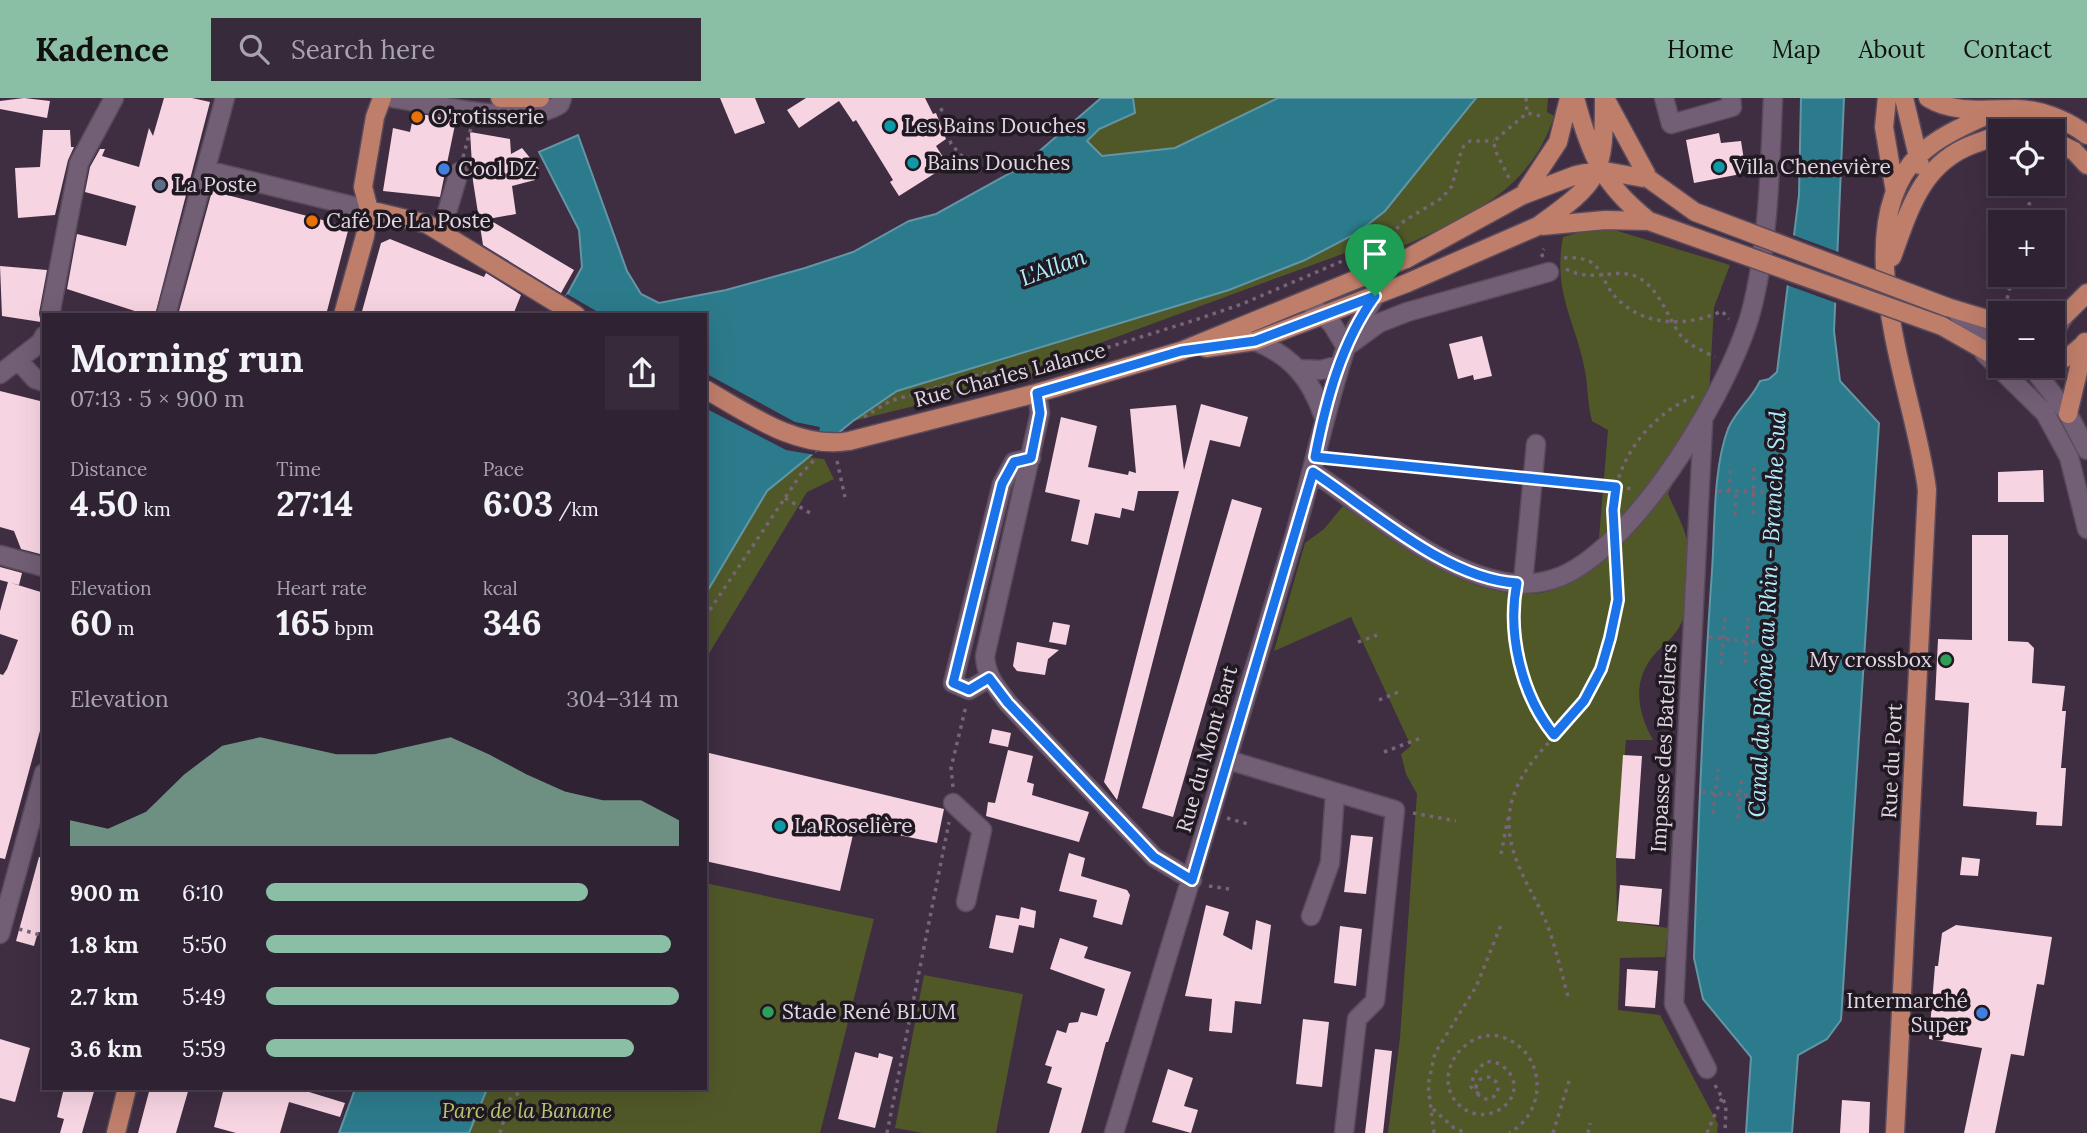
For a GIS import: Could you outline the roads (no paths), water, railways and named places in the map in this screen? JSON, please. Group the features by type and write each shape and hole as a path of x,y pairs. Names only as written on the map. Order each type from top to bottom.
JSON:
{"main road":[{"path":"343,313 369,210 363,187 375,117 382,98"},
{"path":"501,102 540,98"},
{"name":"Rue Charles Lalance","path":"707,390 769,426 812,440 849,442 1037,393 1181,351 1406,259 1523,195 1558,142 1566,120 1569,98"},
{"path":"1575,98 1587,142 1599,170 1622,200 1649,221 1942,327 1988,354"},
{"path":"1538,226 1573,202 1599,170 1604,141 1604,98"},
{"path":"1604,98 1649,179 1695,212 1947,307 1988,313"},
{"path":"1887,98 1884,127 1895,192"},
{"path":"1904,98 1908,124 1920,154 1919,189"},
{"path":"1928,98 1950,107 2039,111 2074,125 2087,135"},
{"path":"1895,192 1920,154 1944,136 1998,110"},
{"path":"1884,127 1895,146 1941,160"},
{"path":"1887,270 1919,189 1941,160 1962,148 1988,140"},
{"path":"2065,146 2074,150 2087,165"},
{"path":"1523,195 1576,175 1599,170 1649,179"},
{"name":"Rue du Port","path":"1895,192 1887,219 1891,329 1923,454 1927,490 1895,1133"},
{"path":"369,210 426,224 484,262 568,310"},
{"name":"Rue Charles Lalance","path":"1181,351 1255,341 1284,332 1407,283 1538,226 1605,220 1649,221"},
{"path":"2065,311 2087,293"},
{"path":"2065,358 2086,341"},
{"path":"2068,414 2086,341"},
{"path":"116,1133 127,1090"}],"street":[{"path":"50,313 79,163 114,98"},
{"path":"167,313 225,98"},
{"path":"393,98 501,102 549,112 560,104 562,98"},
{"path":"1664,98 1671,124 1732,107 1731,98"},
{"path":"1314,465 1445,561 1479,576 1534,584 1563,575 1597,553 1654,491 1703,422 1739,353 1753,303 1765,226 1773,98"},
{"path":"206,170 369,210"},
{"path":"441,232 459,172"},
{"path":"1323,415 1316,394 1282,346 1284,332 1300,304 1323,316 1346,347 1379,323 1552,265"},
{"name":"Rue du Mont Bart","path":"1114,1133 1198,882 1228,760 1314,465 1323,415 1346,347 1375,296"},
{"path":"1947,307 1988,332"},
{"path":"0,374 42,340"},
{"path":"1255,341 1293,363 1321,370 1339,365"},
{"path":"1982,351 2045,413"},
{"path":"19,361 35,379 42,381"},
{"path":"2036,378 2034,390 2069,457 2087,529"},
{"path":"2044,378 2087,450"},
{"path":"1037,393 1040,413 985,656 989,678 1008,703 1154,857 1198,882"},
{"name":"Impasse des Bateliers","path":"1703,422 1674,1004 1707,1069"},
{"path":"1520,583 1536,444"},
{"path":"989,678 969,690 953,683 1002,484 1014,462 1031,458"},
{"path":"0,555 42,566"},
{"path":"1228,760 1395,810 1375,1001 1357,1019 1344,1133"},
{"path":"2,919 42,780"},
{"path":"1311,916 1331,863 1335,794"},
{"path":"953,803 982,830 966,902"}],"water":[{"name":"L'Allan","path":"1101,98 1133,98 1135,113 1099,129 1087,141 1102,156 1175,148 1278,98 1476,98 1385,211 1357,233 1305,260 1229,290 897,391 853,421 767,491 707,592 707,313 557,313 582,267 579,230 539,152 578,135 627,271 641,294 659,303 726,290 853,252 909,221 936,214 1021,167"},
{"name":"Canal du Rhône au Rhin - Branche Sud","path":"1801,98 1844,98 1834,331 1840,381 1879,423 1841,1020 1827,1039 1798,1055 1792,1133 1746,1133 1751,1057 1703,999 1694,958 1706,668 1716,498 1723,445 1731,422 1760,381 1769,379 1777,372 1799,195"},
{"path":"354,1090 487,1090 469,1133 339,1133"}],"place":[{"name":"O'rotisserie","path":"417,117"},
{"name":"Les Bains Douches","path":"890,126"},
{"name":"Bains Douches","path":"913,163"},
{"name":"Villa Chenevière","path":"1719,167"},
{"name":"Cool DZ","path":"444,169"},
{"name":"La Poste","path":"160,185"},
{"name":"Café De La Poste","path":"312,221"},
{"name":"My crossbox","path":"1946,660"},
{"name":"La Roselière","path":"780,826"},
{"name":"Stade René BLUM","path":"768,1012"},
{"name":"Intermarché Super","path":"1982,1013"}],"park label":[{"name":"Parc de la Banane","path":"527,1111"}]}
